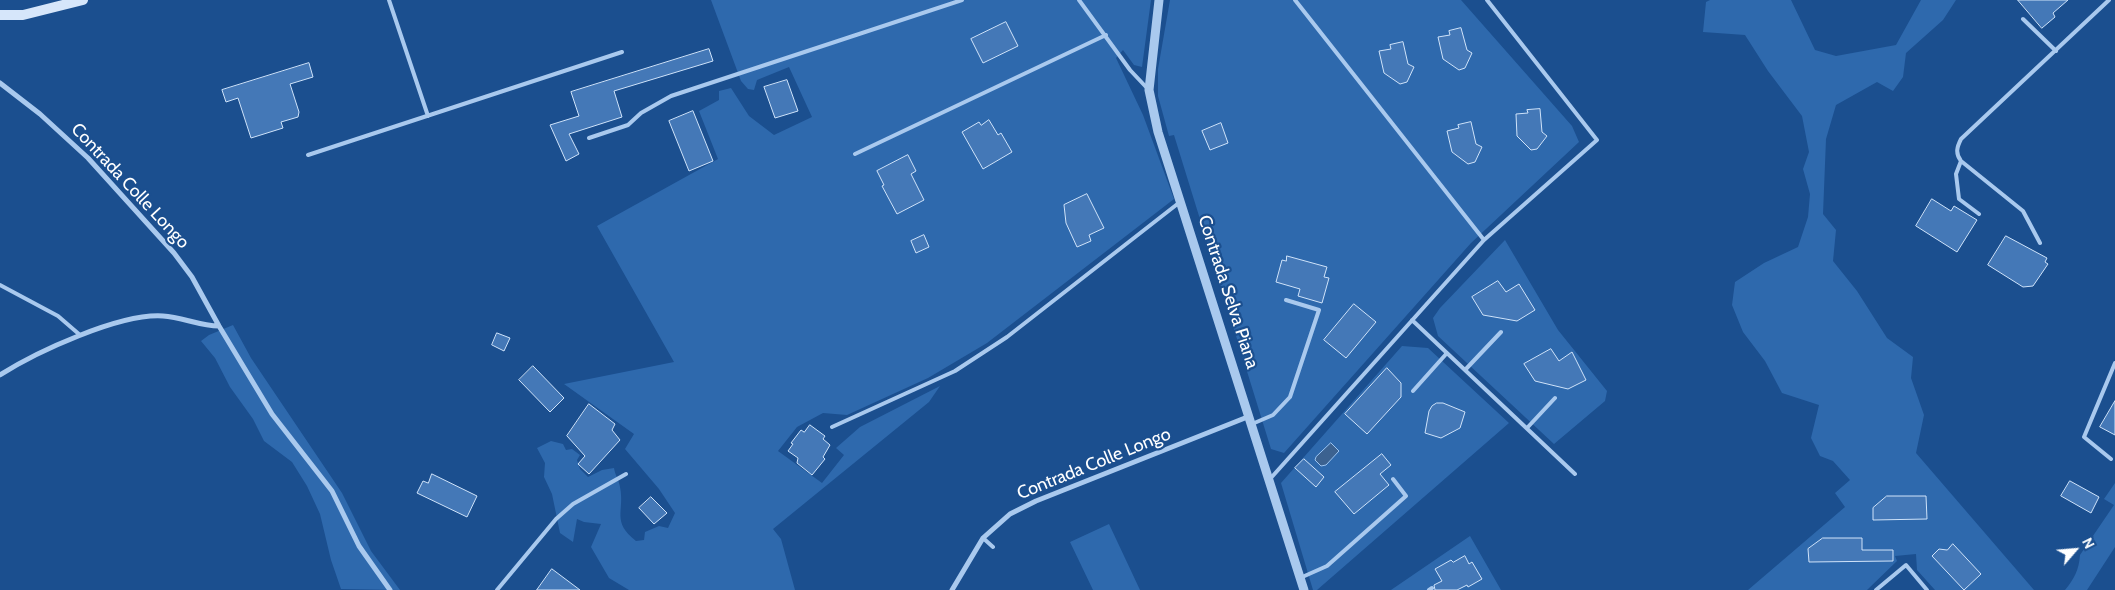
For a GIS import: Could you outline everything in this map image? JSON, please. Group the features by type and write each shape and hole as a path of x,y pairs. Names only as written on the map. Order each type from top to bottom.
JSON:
{"main road":[{"path":"0,15 23,15 83,0"}],"street":[{"name":"Contrada Selva Piana","path":"1159,0 1149,90 1158,132 1182,200 1304,590"},
{"name":"Contrada Colle Longo","path":"0,83 65,135 119,191 174,253 192,277 272,414 332,491 360,546 390,590"},
{"path":"0,375 20,362 80,335 141,317 163,316 184,319 206,326 219,326"},
{"name":"Contrada Colle Longo","path":"952,590 983,538 1010,514 1036,501 1251,420"}],"lane":[{"path":"389,0 428,116"},
{"path":"589,138 628,125 641,113 671,96 962,0"},
{"path":"1080,0 1130,70 1149,90"},
{"path":"1294,0 1484,240"},
{"path":"1270,479 1484,240 1597,140 1487,0"},
{"path":"2040,243 2023,211 1961,161 1957,149 1961,139 2109,0"},
{"path":"2023,18 2056,51"},
{"path":"854,154 1106,35"},
{"path":"308,155 622,52"},
{"path":"1961,161 1956,174 1959,199 1979,214"},
{"path":"832,427 962,366 1006,337 1182,200"},
{"path":"0,284 58,316 80,335"},
{"path":"1251,420 1273,415 1290,397 1319,310 1286,300"},
{"path":"1412,320 1575,474"},
{"path":"1465,370 1501,332"},
{"path":"1413,391 1447,353"},
{"path":"2111,459 2084,437 2115,363"},
{"path":"1527,428 1555,398"},
{"path":"497,590 556,519 567,509 626,474"},
{"path":"1300,578 1327,566 1406,496 1393,479"},
{"path":"983,538 992,547"},
{"path":"1876,590 1906,565 1927,590"}],"shaded area":[{"path":"711,0 1151,0 1142,67 1134,65 1123,50 1116,58 1143,115 1174,199 987,343 928,378 847,415 823,413 797,427 778,451 822,483 844,455 836,448 860,427 940,386 929,402 773,529 781,539 795,590 629,590 609,578 591,547 601,524 584,522 577,519 573,542 560,533 552,494 544,477 545,463 537,448 551,441 563,444 566,450 572,449 580,455 577,460 580,469 588,477 602,470 614,468 620,487 621,522 628,534 636,541 644,540 645,532 659,526 668,528 675,513 659,489 625,449 634,434 564,384 674,362 597,226 718,159 699,111 719,100 719,91 731,88 749,116 774,135 812,117 789,67 757,80 754,90 748,89 741,81"},
{"path":"1170,0 1461,0 1572,126 1579,142 1471,243 1284,453 1271,449 1174,135 1169,136 1158,96 1158,69"},
{"path":"1710,0 1791,0 1815,50 1836,56 1896,45 1921,0 1956,0 1943,20 1906,53 1903,77 1893,91 1877,82 1836,105 1826,139 1823,214 1836,230 1833,261 1857,291 1887,338 1913,357 1911,378 1924,415 1916,453 2034,590 1935,590 1917,570 1916,554 1895,556 1897,561 1867,590 1748,590 1845,507 1835,493 1850,480 1833,461 1820,456 1811,438 1819,405 1782,393 1765,361 1743,332 1732,305 1735,282 1764,263 1798,247 1808,217 1810,194 1803,169 1809,152 1802,116 1768,71 1745,35 1703,32 1706,2"},
{"path":"1505,240 1558,330 1607,391 1605,401 1554,444 1438,336 1433,318 1440,308"},
{"path":"233,325 251,358 342,493 371,551 400,590 341,589 331,560 320,514 307,486 292,462 264,441 253,419 230,387 215,358 201,341 209,335"},
{"path":"1402,346 1428,348 1509,423 1317,590 1313,590 1281,483"},
{"path":"1331,443 1339,451 1326,465 1321,466 1315,460 1316,457"},
{"path":"2115,483 2115,547 2087,590 2065,590 2076,574 2080,555 2114,505 2104,499"},
{"path":"1109,524 1140,590 1093,590 1070,542"},
{"path":"1470,536 1501,590 1391,590"}],"building":[{"path":"2018,0 2068,0 2053,13 2055,17 2042,28"},
{"path":"1006,22 1018,46 983,63 971,39"},
{"path":"1461,28 1467,50 1472,53 1465,68 1459,70 1443,59 1438,37 1450,35 1449,31"},
{"path":"1403,42 1408,64 1414,67 1407,82 1400,84 1384,73 1379,51 1391,49 1390,45"},
{"path":"709,49 713,61 614,91 622,117 569,134 579,154 566,161 550,125 579,116 571,92"},
{"path":"309,63 313,77 290,84 299,112 298,117 281,122 283,128 251,138 238,98 226,102 222,90"},
{"path":"787,80 798,111 775,118 764,87"},
{"path":"1540,109 1542,132 1547,136 1537,149 1531,150 1517,136 1516,114 1528,113 1527,110"},
{"path":"693,111 713,161 689,171 669,121"},
{"path":"989,120 998,135 1001,133 1012,152 983,169 962,132 979,122 981,125"},
{"path":"1471,122 1476,144 1482,147 1475,162 1468,164 1452,152 1447,131 1459,128 1458,125"},
{"path":"1221,123 1228,143 1210,150 1202,131"},
{"path":"908,155 916,171 911,174 924,200 897,214 882,186 884,185 877,171"},
{"path":"1087,194 1104,228 1089,235 1091,241 1077,247 1066,223 1064,205"},
{"path":"1932,199 1951,211 1954,206 1977,220 1957,252 1916,226"},
{"path":"924,235 929,247 916,253 911,241"},
{"path":"2006,236 2047,258 2045,262 2048,264 2033,286 2023,287 1988,265"},
{"path":"1287,256 1327,267 1324,277 1329,278 1322,303 1298,296 1300,289 1276,282 1282,260 1286,261"},
{"path":"1498,281 1506,292 1519,284 1535,310 1517,321 1483,315 1472,297"},
{"path":"1354,304 1376,322 1346,358 1324,340"},
{"path":"497,333 510,338 504,351 492,345"},
{"path":"1551,349 1559,361 1572,352 1586,380 1568,389 1535,381 1524,364"},
{"path":"533,366 564,398 550,412 519,380"},
{"path":"1387,368 1401,383 1401,397 1367,434 1345,414"},
{"path":"2115,401 2115,435 2100,427"},
{"path":"1437,403 1443,403 1465,412 1460,428 1441,438 1425,433 1429,411"},
{"path":"589,404 615,424 612,430 620,440 589,474 578,464 585,456 567,436"},
{"path":"810,425 825,436 823,439 830,445 823,457 825,459 812,475 797,463 798,458 788,451 793,444 791,443 801,430 804,432"},
{"path":"1382,454 1391,465 1380,474 1389,485 1354,514 1335,492"},
{"path":"1304,459 1324,477 1316,487 1295,468"},
{"path":"432,474 477,496 467,517 417,493 423,481 428,483"},
{"path":"2070,481 2099,497 2091,513 2061,496"},
{"path":"1887,496 1926,496 1927,519 1873,520 1873,508"},
{"path":"651,497 667,513 654,524 639,508"},
{"path":"1823,538 1862,538 1862,550 1893,550 1893,561 1809,562 1808,549"},
{"path":"1953,544 1981,574 1964,590 1932,556 1939,549 1947,550"},
{"path":"1465,556 1469,564 1472,562 1482,579 1468,587 1467,585 1457,590 1435,590 1434,585 1442,581 1435,569 1451,560 1453,562"},
{"path":"552,569 580,590 537,590"}]}
